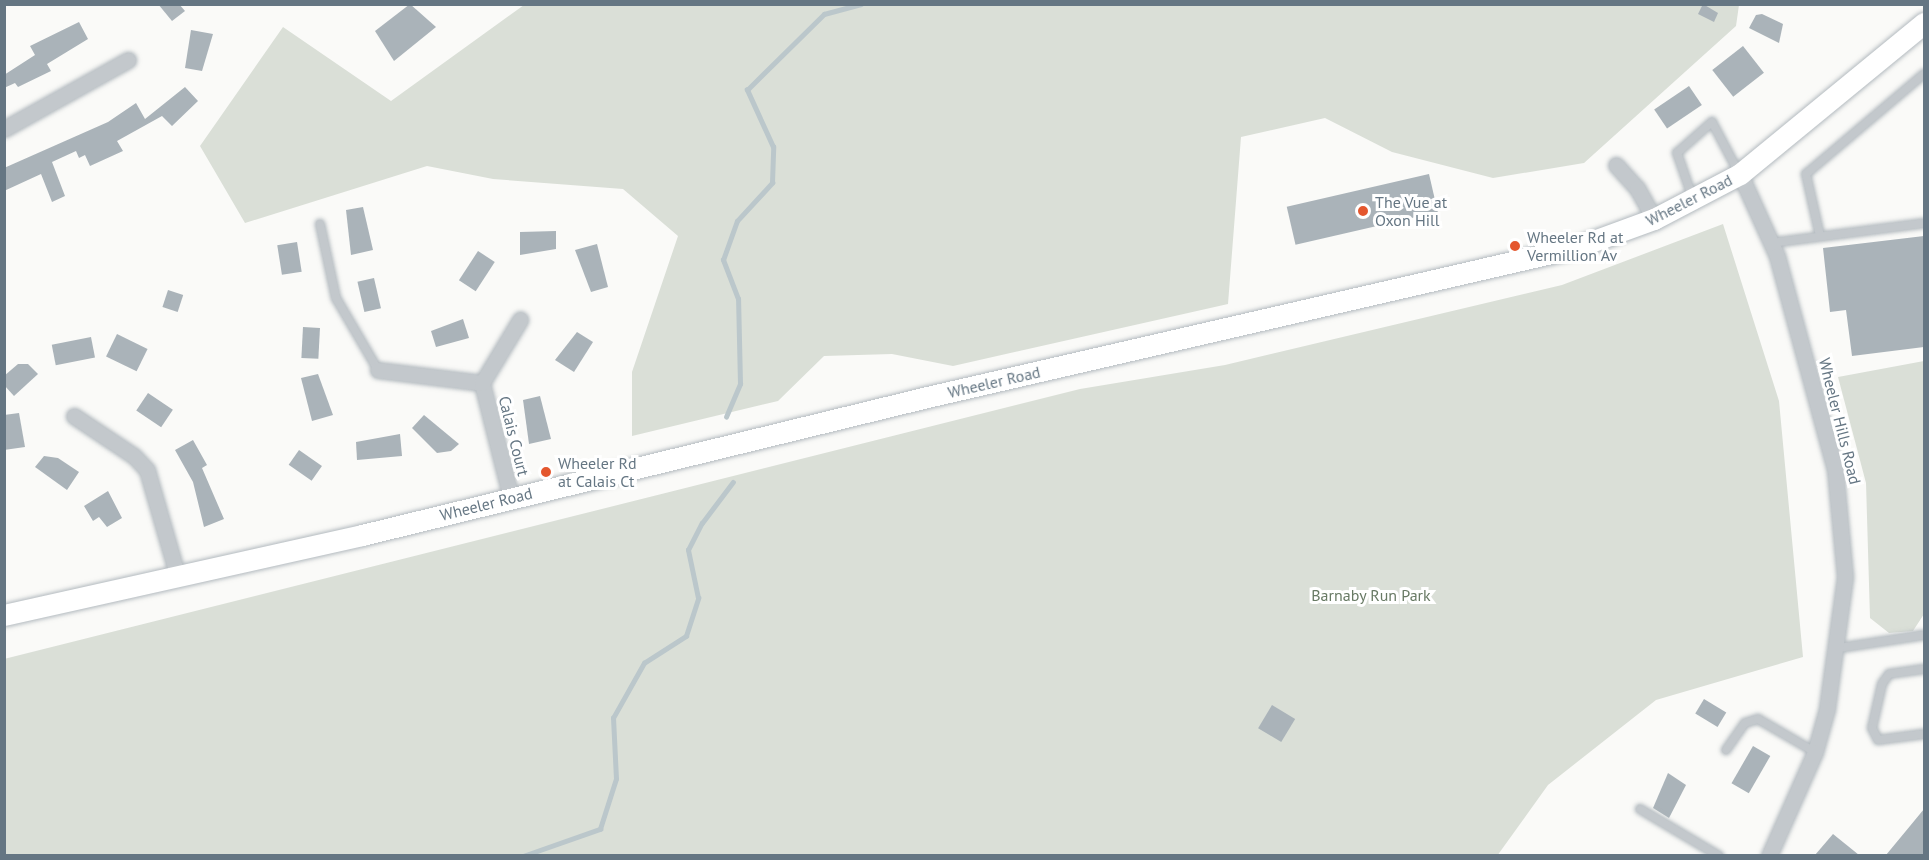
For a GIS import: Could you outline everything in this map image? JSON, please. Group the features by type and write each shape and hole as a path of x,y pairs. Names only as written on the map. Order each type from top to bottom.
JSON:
{"main road":[{"name":"Wheeler Road","path":"4,615 511,498 934,396 1468,276 1577,247 1654,219 1693,201 1740,174 1924,24"}],"street":[{"path":"4,129 128,60"},
{"path":"1616,165 1637,188 1654,219"},
{"name":"Wheeler Hills Road","path":"1740,174 1771,243 1835,469 1845,577 1839,648 1815,752 1769,855"},
{"name":"Calais Court","path":"511,498 482,383 520,320"},
{"name":"Calais Court","path":"378,370 482,383"},
{"path":"74,416 134,456 147,470 177,574"}],"lane":[{"path":"1820,237 1806,174 1924,74"},
{"path":"1693,201 1677,153 1712,122 1740,174"},
{"path":"1771,243 1924,223"},
{"path":"320,224 336,298 378,370"},
{"path":"1839,648 1924,635"},
{"path":"1924,669 1889,674 1882,684 1872,728 1878,740 1924,734"},
{"path":"1726,750 1745,723 1758,719 1815,752"},
{"path":"1640,808 1719,855"}],"green space":[{"path":"524,5 1739,5 1736,26 1584,163 1493,178 1392,152 1325,118 1241,137 1228,304 953,366 892,354 824,356 778,401 632,436 632,372 678,236 623,189 493,179 427,166 245,223 200,146 283,27 391,101"},
{"name":"Barnaby Run Park","path":"1723,224 1779,401 1803,657 1656,700 1548,785 1497,856 5,855 4,659 1080,389 1225,365 1562,285"},
{"path":"1924,361 1924,614 1913,631 1889,633 1870,618 1866,483 1838,377"}],"building":[{"path":"158,4 179,4 185,11 172,21"},
{"path":"410,4 436,27 394,61 375,31"},
{"path":"1703,4 1718,13 1714,22 1698,14"},
{"path":"1762,14 1783,24 1779,43 1749,28 1756,15"},
{"path":"79,22 88,39 47,64 51,71 18,87 15,83 4,88 4,75 35,55 30,46"},
{"path":"191,30 213,34 202,71 185,68"},
{"path":"1743,46 1764,73 1733,97 1712,70"},
{"path":"1689,86 1702,105 1667,129 1654,109"},
{"path":"185,87 198,101 172,126 162,116 117,141 123,151 90,166 85,155 79,158 76,151 52,162 65,196 52,202 41,174 4,191 4,168 108,122 136,103 145,119"},
{"name":"The Vue at Oxon Hill","path":"1429,174 1438,212 1296,245 1287,207"},
{"path":"363,207 373,250 351,255 346,210"},
{"path":"556,231 556,249 520,255 520,232"},
{"path":"1924,236 1924,347 1852,356 1846,310 1830,312 1823,248"},
{"path":"297,242 302,272 282,275 277,245"},
{"path":"597,244 608,287 591,292 575,250"},
{"path":"478,251 495,262 476,291 459,280"},
{"path":"374,278 381,308 364,312 357,282"},
{"path":"168,290 183,295 178,312 162,307"},
{"path":"463,319 469,338 436,347 431,331"},
{"path":"303,327 320,328 318,359 301,358"},
{"path":"577,332 593,342 574,372 555,360"},
{"path":"117,334 148,349 137,371 106,356"},
{"path":"91,337 95,358 56,365 52,345"},
{"path":"18,364 28,364 38,374 14,396 4,385 4,376"},
{"path":"318,374 333,415 312,421 301,378"},
{"path":"148,393 173,410 161,427 136,410"},
{"path":"540,396 551,439 529,444 523,400"},
{"path":"19,413 25,447 4,450 4,415"},
{"path":"424,415 459,444 451,451 437,453 412,428"},
{"path":"400,434 402,456 357,460 356,442"},
{"path":"193,440 207,465 202,468 224,519 204,527 193,482 175,450"},
{"path":"299,450 322,466 312,481 289,465"},
{"path":"44,456 58,458 79,472 67,490 35,467"},
{"path":"108,491 122,518 107,527 99,517 93,521 84,506"},
{"path":"1704,699 1726,712 1718,727 1695,714"},
{"path":"1272,705 1295,719 1281,742 1258,728"},
{"path":"1753,746 1770,756 1749,793 1732,783"},
{"path":"1668,773 1686,785 1669,818 1653,808"},
{"path":"1924,809 1924,855 1886,855 1910,826"},
{"path":"1833,834 1859,855 1815,855"}],"waterway":[{"path":"726,417 740,384 738,299 723,260 737,221 772,183 773,147 747,90 824,14 861,4"},
{"path":"523,856 600,829 616,779 613,718 644,663 686,636 698,598 688,550 702,523 733,482"}],"place":[{"name":"The Vue at Oxon Hill","path":"1363,211"},
{"name":"Wheeler Rd at Vermillion Av","path":"1515,246"},
{"name":"Wheeler Rd at Calais Ct","path":"546,472"}]}
